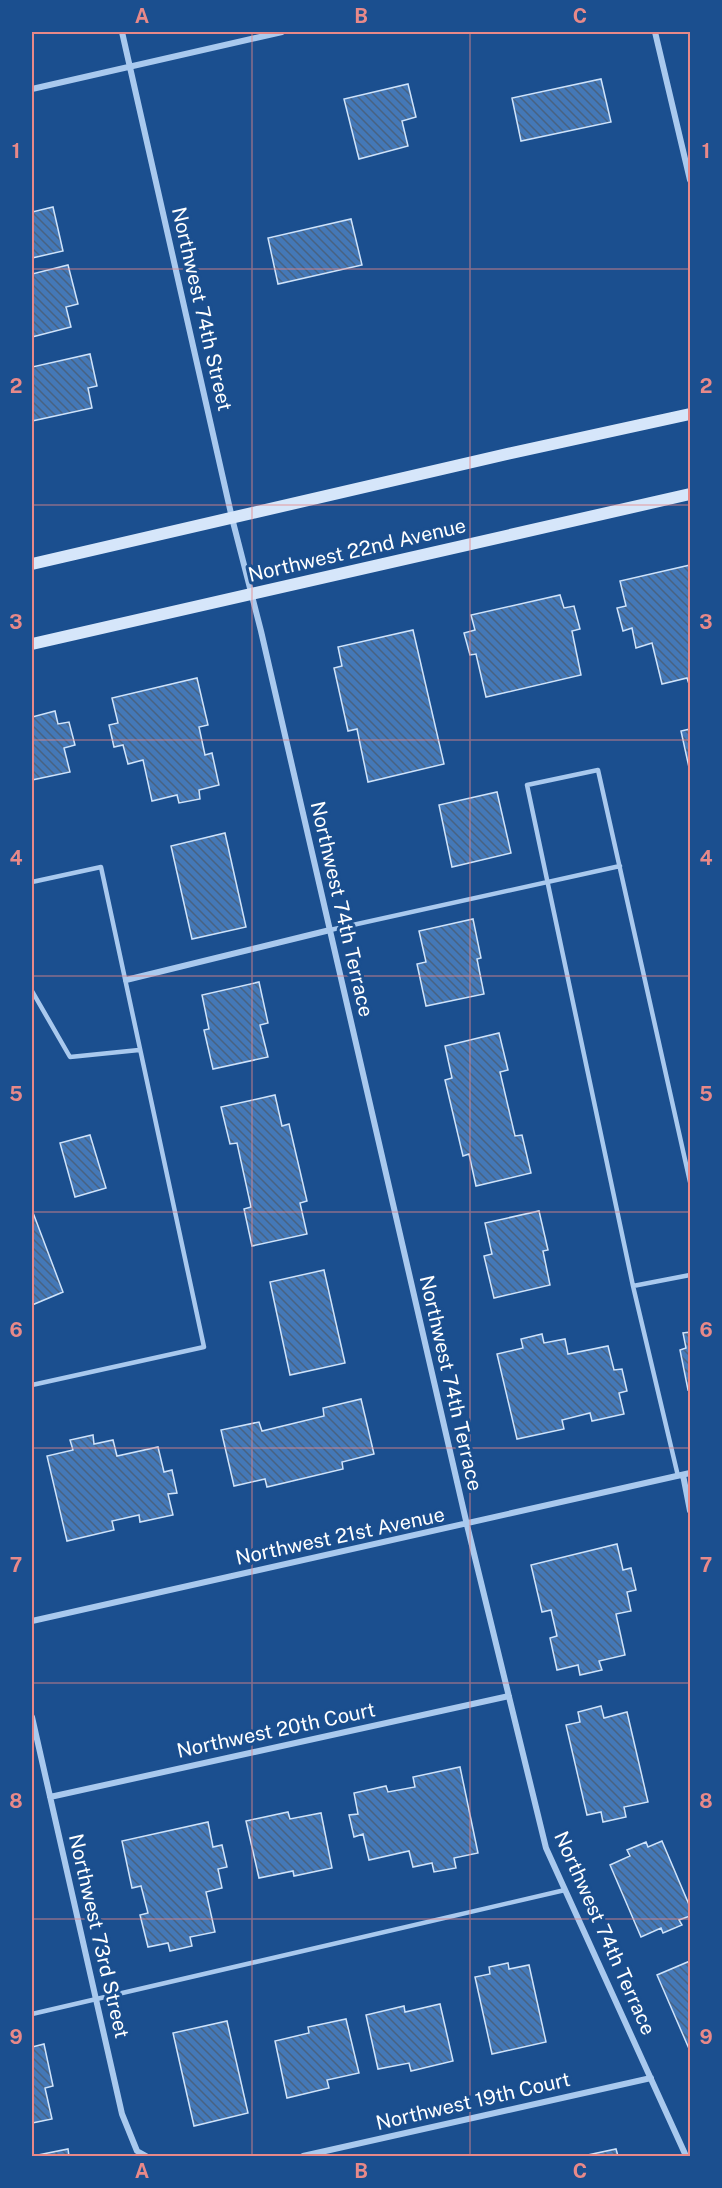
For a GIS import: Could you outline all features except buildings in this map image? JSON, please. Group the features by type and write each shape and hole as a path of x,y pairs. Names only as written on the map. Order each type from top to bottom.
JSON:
{"main road":[{"path":"32,564 690,414"},
{"name":"Northwest 22nd Avenue","path":"32,644 690,494"}],"street":[{"name":"Northwest 74th Street","path":"122,32 232,518 252,594"},
{"path":"32,89 282,32"},
{"path":"655,32 690,180"},
{"name":"Northwest 74th Terrace","path":"252,594 467,1525 546,1848 686,2157"},
{"path":"126,980 330,930"},
{"path":"684,1475 690,1511"},
{"name":"Northwest 21st Avenue","path":"32,1621 684,1475"},
{"name":"Northwest 20th Court","path":"50,1797 509,1696"},
{"name":"Northwest 73rd Street","path":"32,1717 122,2114 137,2151 146,2157"},
{"name":"Northwest 19th Court","path":"303,2157 651,2078"}],"lane":[{"path":"684,1475 633,1286 527,785 598,770 690,1182"},
{"path":"330,930 620,866"},
{"path":"32,882 101,867 204,1347 32,1385"},
{"path":"32,991 70,1057 139,1050"},
{"path":"633,1286 690,1275"},
{"path":"32,2014 565,1890"}]}
